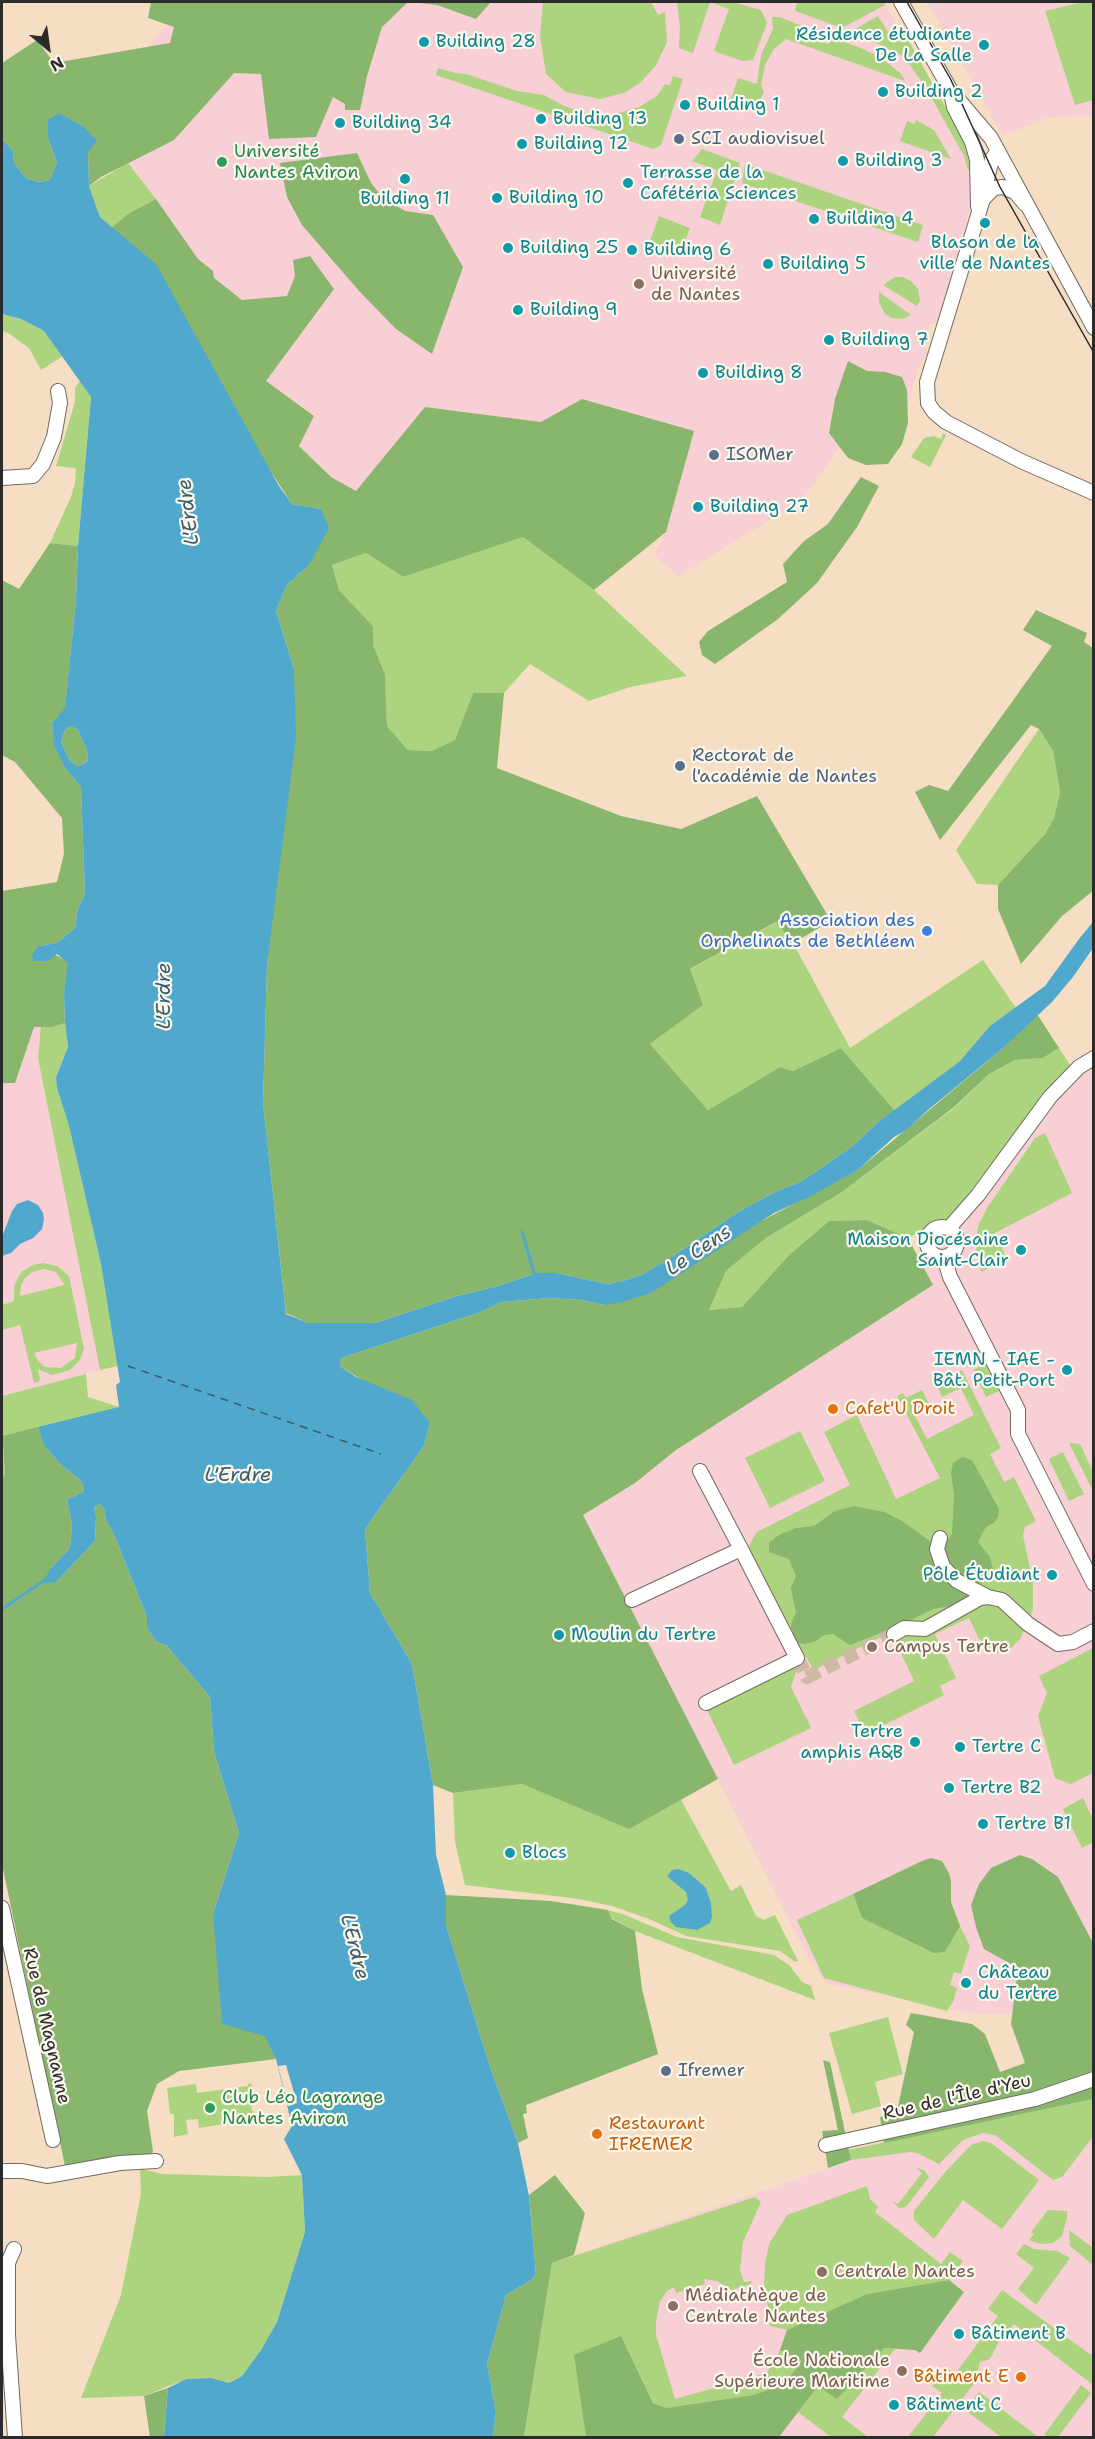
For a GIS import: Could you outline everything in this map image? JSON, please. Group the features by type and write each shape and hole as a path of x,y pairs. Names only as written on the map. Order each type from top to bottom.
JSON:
{"street":[{"path":"901,2 951,91 983,126 998,151 1094,327"},
{"path":"951,91 954,107 972,142 977,160 980,206"},
{"path":"998,151 992,159 927,382 928,403 934,412 946,422 1021,461 1094,493"},
{"path":"980,206 990,190 1004,186 1015,192 1025,204"},
{"path":"2,478 33,476 43,464 54,437 60,403 58,391"},
{"path":"949,1228 978,1195 1050,1097 1079,1067 1094,1058"},
{"path":"941,1226 955,1233 957,1243 955,1250 947,1257 932,1254 928,1248 927,1241 933,1229 941,1226"},
{"path":"947,1257 947,1267 951,1277 1018,1410 1018,1434 1094,1584"},
{"path":"700,1471 797,1658 705,1703"},
{"path":"940,1538 937,1549 943,1567 957,1581 988,1597 1002,1600 1028,1623 1058,1644 1073,1642 1094,1631"},
{"path":"632,1600 741,1549"},
{"path":"894,1634 904,1629 925,1629 980,1598 988,1597"},
{"name":"Rue de Magnanne","path":"2,1917 53,2139"},
{"name":"Rue de l'Île d'Yeu","path":"826,2145 1035,2099 1094,2079"},
{"path":"2,2171 22,2171 47,2176 120,2163 156,2162"},
{"path":"14,2249 8,2263 5,2335 15,2438"}],"shaded area":[{"name":"Université de Nantes","path":"184,2 885,2 898,27 904,32 967,149 971,165 972,202 938,320 929,324 923,344 928,355 918,368 908,403 842,444 802,500 679,576 654,555 666,532 582,399 541,422 425,407 356,491 331,477 299,445 314,415 266,381 295,276 287,296 242,300 214,278 213,271 198,259 128,163 96,114"},
{"path":"927,2 1093,2 1093,116 1049,117 1003,136"},
{"path":"43,1015 38,1058 100,1370 2,1396 2,1016"},
{"name":"Campus Tertre","path":"1093,1070 1093,2021 963,2012 826,1983 807,1955 583,1515 635,1483 676,1450 933,1285 923,1266 970,1215 1074,1079"},
{"name":"Centrale Nantes","path":"1093,2099 1093,2437 524,2438 552,2263 850,2161 848,2150"}],"green space":[{"path":"151,2 408,2 382,27 367,76 360,110 345,110 345,104 333,97 316,137 269,139 261,74 234,73 174,140 101,177 89,186 88,152 48,138 57,163 50,180 40,182 27,179 14,163 13,151 2,139 2,63 37,40 54,63 170,43 174,27 148,18"},
{"path":"411,2 491,2 476,19 437,5"},
{"path":"543,2 651,2 658,15 665,12 667,42 656,65 640,83 624,93 600,99 566,92 546,74 540,35"},
{"path":"677,2 710,2 693,53 679,48 680,27"},
{"path":"710,2 732,2 761,10 767,23 753,60 742,61 714,51 729,9"},
{"path":"797,2 885,2 885,5 842,28 795,11"},
{"path":"1083,2 1093,2 1093,100 1075,105 1045,11"},
{"path":"878,16 888,32 898,27 904,32 962,137 971,170 968,170 964,156 926,88 910,65 901,55 852,31"},
{"path":"772,17 780,17 804,27 802,35 828,44 831,37 861,48 883,59 901,74 905,81 786,39 774,49 765,65 761,86 764,91 756,111 730,102 738,78 757,84 761,55 773,29"},
{"path":"438,68 466,74 517,91 544,95 564,106 587,114 612,115 639,107 657,96 665,84 670,85 673,76 683,79 661,145 653,149 436,75"},
{"path":"916,120 934,130 951,159 900,141 907,121 914,124"},
{"path":"702,149 740,163 720,225 700,217 717,170 692,161"},
{"path":"357,153 371,183 382,197 405,211 433,215 463,267 432,354 396,329 360,292 302,225 287,197 280,163"},
{"path":"128,163 156,199 129,213 112,227 100,217 89,186"},
{"path":"745,164 923,225 918,242 742,183"},
{"path":"156,199 198,259 213,271 214,278 242,300 287,296 295,276 293,260 310,256 334,289 266,381 314,416 299,446 331,477 356,491 425,407 541,422 582,399 694,431 666,532 594,590 523,537 403,577 366,553 332,565 339,590 373,626 373,645 385,674 387,726 408,750 431,751 455,740 473,693 504,693 497,768 621,816 681,829 757,796 831,921 793,943 776,922 690,969 703,1005 650,1044 708,1110 780,1067 793,1071 841,1048 895,1111 877,1123 853,1146 802,1181 775,1192 738,1212 669,1259 641,1275 607,1284 557,1273 537,1273 375,1323 308,1323 286,1313 263,1103 267,964 294,669 276,611 287,585 309,565 321,509 292,504 112,227 129,213"},
{"path":"659,216 690,228 679,257 648,246"},
{"path":"895,277 903,277 911,281 918,289 920,301 917,306 883,285"},
{"path":"879,292 911,315 902,319 892,318 885,314 879,302"},
{"path":"2,314 21,319 44,331 63,356 41,370 29,348 2,331"},
{"path":"848,361 867,371 885,372 902,377 907,390 908,423 902,444 888,464 866,465 848,458 829,433 835,399"},
{"path":"80,381 91,397 78,546 50,543 75,483 76,468 56,466 75,402 75,388"},
{"path":"943,433 946,435 930,467 911,457 924,438 934,436 941,439"},
{"path":"861,477 879,486 857,527 817,583 778,619 715,664 702,655 699,642 708,631 787,582 783,564 804,541 828,524"},
{"path":"523,537 594,590 687,676 630,687 589,701 530,664 504,693 473,693 455,740 431,751 408,750 387,726 385,674 373,645 373,626 339,590 332,565 366,553 403,577"},
{"path":"50,543 78,546 76,599 65,709 52,723 55,745 65,768 81,787 85,894 78,908 75,928 57,943 38,946 69,962 64,992 65,1023 53,1027 34,1027 15,1083 2,1083 2,891 57,882 64,854 62,818 15,762 2,755 2,580 19,589"},
{"path":"1036,610 1087,633 1084,642 1093,648 1094,890 1062,916 1021,964 998,909 998,885 1045,834 1054,818 1060,792 1053,751 1039,729 1031,725 940,840 915,792 929,785 948,791 1052,646 1023,630"},
{"path":"70,726 78,730 87,751 88,760 77,766 70,761 61,742 65,730"},
{"path":"1039,729 1053,751 1060,792 1054,818 1045,834 998,885 977,884 956,850"},
{"path":"777,922 793,943 850,1048 983,960 1016,1008 990,1026 959,1062 895,1111 841,1048 793,1071 780,1067 708,1110 650,1044 703,1005 689,970"},
{"path":"1037,1014 1059,1048 1043,1058 1015,1060 989,1074 953,1108 842,1192 766,1238 726,1271 709,1310 742,1307 789,1255 829,1221 867,1220 908,1238 933,1285 676,1450 635,1483 583,1515 718,1779 629,1829 522,1784 453,1793 433,1785 412,1664 370,1593 365,1529 424,1446 430,1423 340,1366 341,1358 481,1312 501,1302 549,1298 582,1300 604,1305 859,1169 1002,1049"},
{"path":"65,1023 68,1047 56,1076 57,1088 69,1126 101,1264 118,1366 100,1370 38,1058 41,1026 53,1027"},
{"path":"1059,1048 1070,1065 950,1217 908,1238 867,1220 829,1221 789,1255 742,1307 709,1310 726,1271 766,1238 842,1192 953,1109 989,1074 1015,1060 1043,1058"},
{"path":"1045,1133 1072,1193 995,1233 1007,1259 981,1272 976,1248 978,1226 987,1208 1035,1138"},
{"path":"43,1263 57,1266 69,1276 84,1349 80,1360 70,1370 52,1375 38,1369 40,1381 34,1383 20,1325 2,1330 2,1305 14,1301 14,1286 21,1272 33,1265","holes":["44,1269 56,1272 65,1285 20,1296 21,1285 25,1278 32,1272","77,1343 75,1358 61,1368 45,1367 34,1353"]},
{"path":"985,1364 999,1391 986,1397 973,1370"},
{"path":"962,1370 1001,1448 990,1454 1004,1482 1014,1477 1036,1521 1025,1527 1023,1535 1033,1583 1033,1610 1020,1639 1011,1648 997,1653 979,1639 969,1618 935,1634 956,1678 940,1686 944,1695 866,1734 854,1711 914,1681 896,1643 887,1634 814,1670 774,1602 770,1589 747,1549 757,1532 850,1485 824,1432 857,1415 896,1499 940,1478 897,1396 903,1393 906,1398 922,1390 929,1404 913,1412 927,1439 974,1415 961,1388 942,1397 936,1383"},
{"path":"86,1374 88,1397 119,1407 5,1473 2,1479 2,1396"},
{"path":"38,1427 44,1445 59,1463 82,1482 84,1491 67,1500 72,1525 70,1548 51,1568 56,1582 95,1541 94,1507 100,1504 147,1617 147,1629 157,1642 166,1645 210,1697 214,1752 239,1833 213,1914 276,2059 179,2071 157,2084 147,2111 153,2151 150,2158 65,2166 2,1864 2,1479 5,1473 3,1436"},
{"path":"800,1431 825,1481 770,1508 745,1458"},
{"path":"1069,1443 1080,1444 1093,1472 1093,1491"},
{"path":"1063,1452 1084,1494 1069,1501 1049,1459"},
{"path":"962,1457 972,1460 999,1509 998,1517 994,1523 986,1527 978,1542 990,1557 993,1570 988,1579 978,1585 970,1598 952,1606 933,1609 850,1645 833,1634 824,1635 816,1641 805,1644 797,1643 792,1634 791,1624 796,1612 791,1588 796,1576 789,1559 769,1552 769,1543 779,1535 796,1528 814,1526 835,1511 854,1506 884,1512 899,1519 937,1546 946,1543 952,1534 954,1494 951,1473 953,1463"},
{"path":"1093,1648 1093,1773 1071,1784 1055,1778 1038,1716 1047,1693 1039,1676"},
{"path":"795,1666 797,1669 791,1687 811,1728 734,1765 707,1710"},
{"path":"522,1784 629,1828 680,1798 731,1891 741,1885 756,1916 764,1920 775,1915 798,1961 795,1962 780,1951 686,1936 649,1919 612,1906 579,1899 465,1885 455,1842 453,1793"},
{"path":"1083,1798 1093,1820 1094,1842 1082,1848 1063,1809"},
{"path":"1020,1855 1032,1859 1058,1877 1093,1943 1093,2099 884,2143 880,2117 897,2111 914,2032 906,2025 911,2013 972,2024 985,2034 1000,2072 1025,2063 1011,2024 1018,1968 984,1949 971,1905 979,1884 991,1868"},
{"path":"931,1858 942,1861 949,1873 951,1902 960,1926 945,1952 934,1953 862,1918 853,1894"},
{"path":"853,1894 862,1918 945,1952 960,1926 970,1946 961,1974 954,1972 950,1985 957,1988 953,2002 947,2011 824,1978 797,1920"},
{"path":"446,1895 551,1901 608,1910 612,1919 635,1931 642,1989 658,2054 526,2105 527,2113 523,2114 528,2138 518,2143 489,2064 446,1925"},
{"path":"608,1910 677,1937 774,1955 790,1966 802,1982 811,1986 815,2000 635,1931 612,1918"},
{"path":"888,2017 903,2074 875,2082 881,2106 852,2114 829,2033"},
{"path":"823,2060 830,2062 851,2160 828,2168 822,2131 838,2130"},
{"name":"Club Léo Lagrange Nantes Aviron","path":"251,2083 252,2087 248,2088 249,2094 252,2094 250,2102 253,2104 251,2105 254,2111 252,2120 256,2123 245,2124 243,2121 199,2128 198,2119 186,2120 188,2134 174,2137 174,2114 170,2114 167,2088 196,2084 197,2093 248,2086"},
{"path":"1093,2099 1092,2138 1062,2177 1053,2180 995,2135 983,2133 963,2140 939,2164 910,2152 851,2160 848,2150"},
{"path":"983,2141 991,2143 1039,2180 1002,2229 963,2200 934,2239 914,2220 914,2211 946,2171 971,2145"},
{"path":"916,2168 924,2170 929,2177 906,2207 899,2208 892,2201 898,2204 922,2173"},
{"path":"140,2169 163,2174 267,2177 302,2175 305,2232 277,2322 261,2350 242,2376 229,2383 210,2378 186,2379 144,2396 81,2398 121,2295 141,2194"},
{"path":"555,2175 585,2213 574,2255 552,2263 524,2437 493,2437 496,2412 487,2364 506,2295 531,2280 536,2274 529,2195"},
{"path":"867,2186 870,2199 878,2207 875,2212 941,2264 950,2252 963,2261 949,2280 867,2294 787,2330 770,2326 764,2288 765,2264 769,2244 787,2215"},
{"path":"755,2197 761,2202 743,2242 740,2271 744,2282 752,2281 751,2284 732,2290 717,2281 704,2279 705,2284 676,2293 674,2287 667,2291 660,2301 656,2335 675,2399 767,2373 780,2350 802,2361 783,2385 753,2395 666,2408 653,2403 621,2336 582,2405 586,2437 524,2438 552,2263"},
{"path":"1048,2210 1067,2211 1062,2236 1053,2243 1040,2244 1029,2240 1034,2234 1031,2232"},
{"path":"1069,2230 1093,2246 1093,2265 1070,2246"},
{"path":"1024,2244 1034,2249 1057,2251 1070,2258 1036,2305 1018,2289 1034,2268 1016,2254"},
{"path":"949,2280 964,2292 920,2353 915,2350 884,2348 837,2399 818,2386 779,2437 586,2437 574,2355 621,2336 653,2403 666,2408 753,2395 783,2385 802,2361 780,2350 787,2330 867,2294"},
{"path":"1002,2290 1091,2355 1093,2352 1093,2385 1014,2324 998,2343 990,2359 980,2362 976,2381 933,2437 908,2437 942,2393 932,2386 946,2368 955,2374 998,2316 988,2309"},
{"path":"884,2348 895,2349 842,2417 868,2437 831,2437 798,2412 818,2386 867,2367"},
{"path":"1081,2385 1091,2393 1058,2437 1044,2435"},
{"path":"168,2388 164,2437 150,2437 144,2396"},
{"path":"979,2392 1037,2436 1001,2437 965,2410"}],"water":[{"name":"L'Erdre","path":"59,113 84,127 97,141 88,152 89,186 100,217 156,264 279,486 292,504 321,509 329,528 309,565 287,585 276,611 294,669 296,738 267,964 263,1103 286,1314 308,1323 375,1323 537,1273 557,1273 607,1284 641,1275 669,1259 738,1212 775,1192 802,1181 853,1146 877,1123 959,1062 990,1026 1045,986 1093,922 1093,948 1052,1002 1002,1049 905,1131 894,1137 859,1169 811,1196 774,1213 651,1293 604,1305 582,1300 549,1298 501,1302 481,1312 341,1358 340,1366 356,1377 412,1400 430,1423 424,1446 365,1529 370,1593 412,1664 433,1785 436,1855 446,1895 446,1925 489,2064 518,2143 529,2196 536,2274 531,2280 506,2295 487,2364 496,2412 493,2437 164,2437 168,2388 186,2379 211,2378 229,2383 242,2376 261,2350 277,2322 305,2232 302,2175 284,2139 292,2126 276,2059 265,2036 222,2024 213,1914 239,1833 214,1752 210,1697 166,1645 157,1642 147,1629 147,1617 100,1504 94,1507 95,1541 56,1582 42,1583 51,1568 70,1548 72,1525 67,1500 84,1491 82,1482 59,1463 44,1445 38,1427 119,1407 116,1385 120,1382 101,1264 69,1126 57,1088 56,1077 68,1047 64,992 68,963 57,954 48,961 33,961 32,955 38,946 57,943 75,928 78,908 85,894 81,787 65,768 54,745 52,723 65,708 76,599 78,546 91,397 44,331 21,319 2,314 2,139 13,151 14,163 27,179 40,182 50,180 57,163 48,138 48,120","holes":["70,726 78,730 87,751 88,760 77,766 70,761 61,742 65,730"]},
{"path":"28,1200 38,1205 43,1213 42,1229 11,1253 2,1256 2,1237 12,1211 17,1204"},
{"path":"678,1869 689,1873 706,1888 711,1903 710,1923 697,1930 676,1927 669,1916 685,1905 688,1900 686,1892 667,1876 672,1870"}],"pier":[{"path":"286,2065 297,2103 288,2106 278,2066"}],"waterway":[{"path":"522,1232 535,1276"},
{"path":"2,1609 45,1580"}],"ferry route":[{"path":"128,1366 381,1454"}],"tunnel":[{"path":"797,1658 807,1677 894,1634"}],"tram line":[{"path":"907,2 951,80 1000,187 1094,353"}],"place":[{"name":"Building 28","path":"424,42"},
{"name":"Résidence étudiante De La Salle","path":"984,45"},
{"name":"Building 2","path":"883,92"},
{"name":"Building 1","path":"685,105"},
{"name":"Building 13","path":"541,119"},
{"name":"Building 34","path":"340,123"},
{"name":"SCI audiovisuel","path":"679,139"},
{"name":"Building 12","path":"522,144"},
{"name":"Building 3","path":"843,161"},
{"name":"Université Nantes Aviron","path":"222,162"},
{"name":"Building 11","path":"405,179"},
{"name":"Terrasse de la Cafétéria Sciences","path":"628,183"},
{"name":"Building 10","path":"497,198"},
{"name":"Building 4","path":"814,219"},
{"name":"Blason de la ville de Nantes","path":"985,223"},
{"name":"Building 25","path":"508,248"},
{"name":"Building 6","path":"632,250"},
{"name":"Building 5","path":"768,264"},
{"name":"Université de Nantes","path":"639,284"},
{"name":"Building 9","path":"518,310"},
{"name":"Building 7","path":"829,340"},
{"name":"Building 8","path":"703,373"},
{"name":"ISOMer","path":"714,455"},
{"name":"Building 27","path":"698,507"},
{"name":"Rectorat de l'académie de Nantes","path":"680,766"},
{"name":"Association des Orphelinats de Bethléem","path":"927,931"},
{"name":"Maison Diocésaine Saint-Clair","path":"1021,1250"},
{"name":"IEMN - IAE - Bât. Petit-Port","path":"1067,1370"},
{"name":"Cafet'U Droit","path":"833,1409"},
{"name":"Pôle Étudiant","path":"1052,1575"},
{"name":"Moulin du Tertre","path":"559,1635"},
{"name":"Campus Tertre","path":"872,1647"},
{"name":"Tertre amphis A&B","path":"915,1742"},
{"name":"Tertre C","path":"960,1747"},
{"name":"Tertre B2","path":"949,1788"},
{"name":"Tertre B1","path":"983,1824"},
{"name":"Blocs","path":"510,1853"},
{"name":"Château du Tertre","path":"966,1983"},
{"name":"Ifremer","path":"666,2071"},
{"name":"Club Léo Lagrange Nantes Aviron","path":"210,2108"},
{"name":"Restaurant IFREMER","path":"597,2134"},
{"name":"Centrale Nantes","path":"822,2272"},
{"name":"Médiathèque de Centrale Nantes","path":"673,2306"},
{"name":"Bâtiment B","path":"959,2334"},
{"name":"École Nationale Supérieure Maritime","path":"902,2371"},
{"name":"Bâtiment E","path":"1021,2377"},
{"name":"Bâtiment C","path":"894,2405"}],"water label":[{"name":"Le Cens","path":"699,1251"}]}
